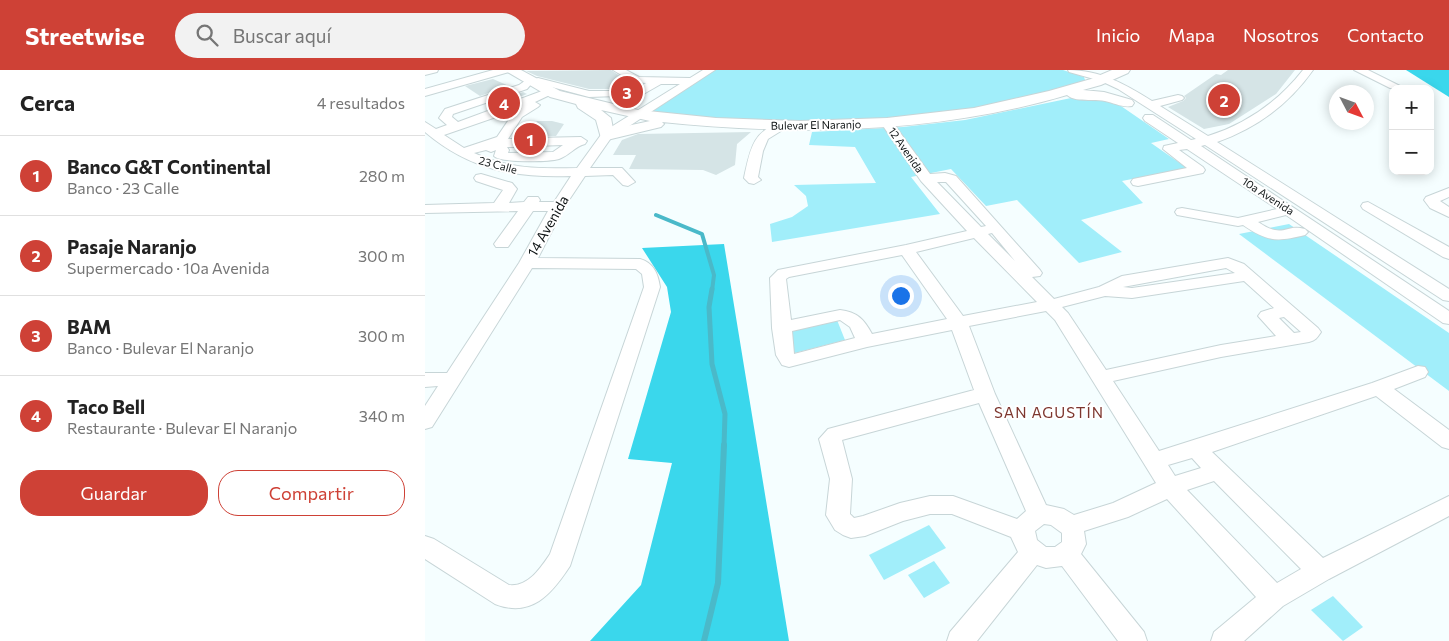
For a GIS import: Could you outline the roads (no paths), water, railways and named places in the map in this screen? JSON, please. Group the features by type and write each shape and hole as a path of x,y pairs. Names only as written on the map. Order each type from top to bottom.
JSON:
{"main road":[{"name":"Bulevar El Naranjo","path":"511,70 523,83 575,100 638,115 759,131 783,126 887,123 974,112 1052,95 1121,71"},
{"path":"1121,71 1119,80 1140,102"},
{"path":"1052,95 1089,94 1140,102"},
{"path":"575,100 601,116 604,138 653,124 716,124"}],"street":[{"path":"425,72 433,70"},
{"path":"425,93 505,70"},
{"path":"618,70 637,80 692,81"},
{"name":"14 Avenida","path":"425,422 527,263 561,202 604,138 710,70"},
{"name":"10a Avenida","path":"1073,70 1096,79 1207,140 1449,296"},
{"path":"1138,182 1197,170 1169,150 1232,132 1256,120 1290,95 1308,70"},
{"path":"1359,70 1392,85"},
{"path":"451,73 463,83"},
{"path":"425,78 437,90"},
{"path":"487,113 475,115 467,110 523,83 565,87 589,94 618,95 636,94 660,80"},
{"path":"523,83 534,96 532,99"},
{"path":"429,130 457,127 552,92"},
{"path":"465,154 501,140 520,112 552,92"},
{"path":"1140,102 1176,97"},
{"path":"457,127 445,118 447,114 486,100"},
{"name":"10a Avenida","path":"1140,102 1187,145 1259,190 1449,319"},
{"name":"12 Avenida","path":"887,123 926,178 947,202 1057,308"},
{"name":"23 Calle","path":"429,130 479,161 523,172 617,171 628,182"},
{"path":"754,180 751,178 752,167 759,131"},
{"path":"465,154 506,143 575,141 604,138"},
{"path":"506,143 501,156 503,157 548,157 560,154 575,141"},
{"name":"12 Avenida","path":"926,178 945,177 951,179 992,223 1057,308"},
{"path":"481,178 507,186 510,189 502,204"},
{"path":"1259,190 1277,185"},
{"path":"1449,192 1431,200 1435,205 1449,213"},
{"path":"425,210 561,202"},
{"path":"502,244 531,203"},
{"path":"1368,206 1449,254"},
{"path":"1182,212 1230,221 1247,221 1289,210"},
{"path":"1247,221 1266,234 1276,237 1300,232"},
{"path":"992,223 906,250 784,273 778,278 781,328 785,355 789,361 798,360 866,341 958,322 1057,308 1105,291 1132,293 1247,276 1312,332 1309,336 1221,351 1099,378"},
{"path":"906,250 958,322 985,394 1031,533 1048,558 1057,558 1067,554 1075,541 1074,533 1070,526 1058,517 1031,533 960,641"},
{"path":"425,546 504,596 520,598 536,589 551,574 561,559 652,287 650,273 641,264 527,263"},
{"path":"1057,308 1099,378 1170,487 1274,598"},
{"path":"1287,310 1267,316 1290,340"},
{"path":"781,328 847,315 853,318 866,341"},
{"path":"1154,461 1196,449 1379,388 1418,372"},
{"path":"425,380 451,379"},
{"path":"1379,388 1449,442"},
{"path":"985,394 835,434 829,439 841,479 838,515 843,523 851,528 865,526 900,512 930,505 953,505 1031,533"},
{"path":"1196,449 1320,571"},
{"path":"1070,526 1120,510 1170,487 1217,471"},
{"path":"1224,641 1274,598 1320,571 1449,505"},
{"path":"1067,554 1134,641"}],"waterway":[{"path":"656,215 702,234 714,275 712,291"},
{"path":"712,289 709,307 712,364 725,414 724,446"},
{"path":"704,641 718,583 724,445"}],"place":[{"name":"BAM","path":"627,92"},
{"name":"Pasaje Naranjo","path":"1224,100"},
{"name":"Taco Bell","path":"504,103"},
{"name":"Banco G&T Continental","path":"530,139"}],"district":[{"name":"SAN AGUSTÍN","path":"1049,413"}]}
